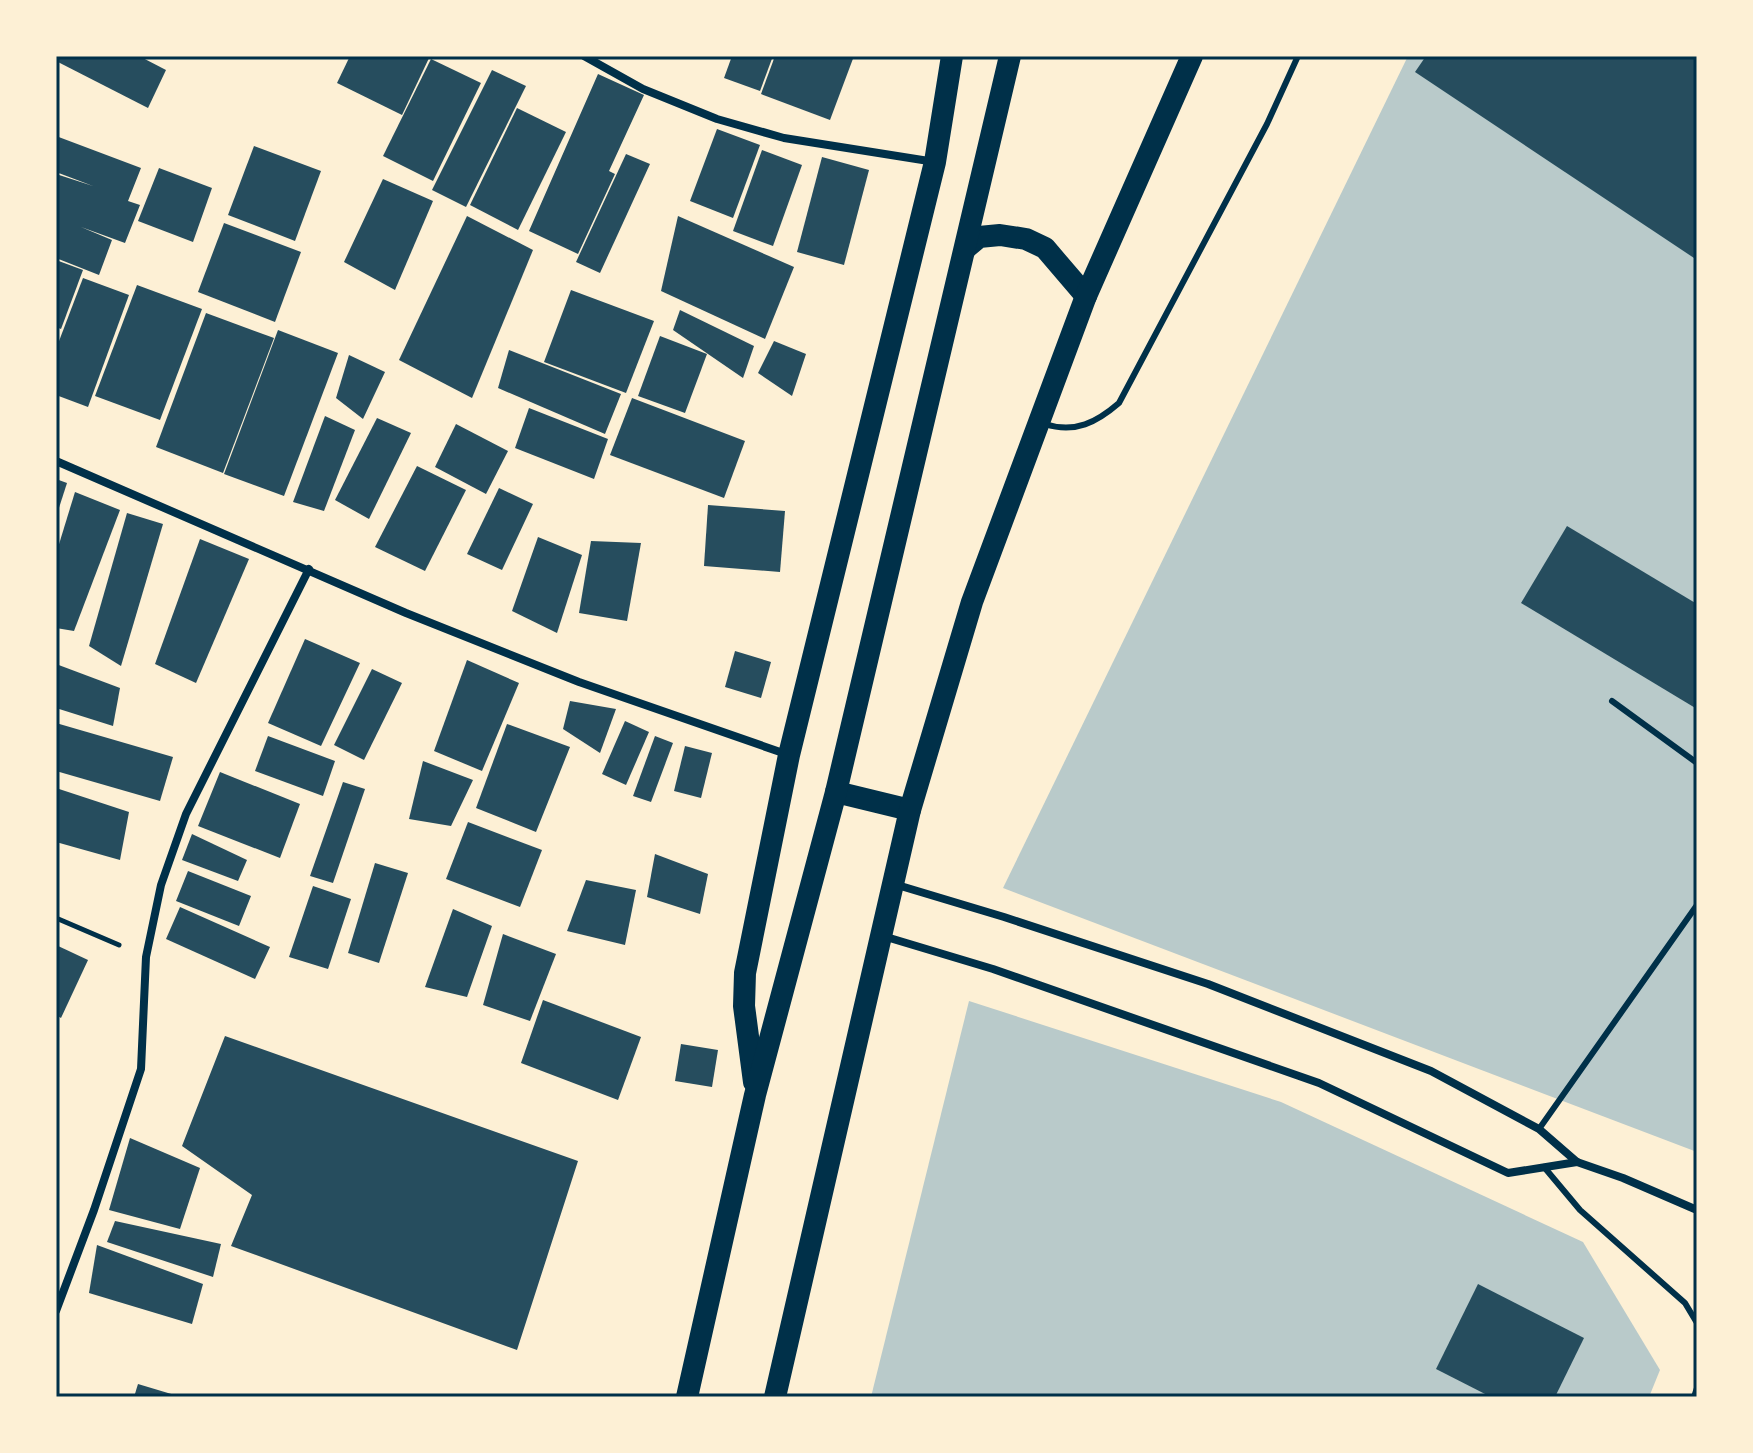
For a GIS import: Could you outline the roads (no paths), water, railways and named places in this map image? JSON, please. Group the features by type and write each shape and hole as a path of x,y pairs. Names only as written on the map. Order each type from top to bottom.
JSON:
{"highway":[{"path":"755,1095 744,1006 745,973 789,755 935,162 952,56"},
{"path":"687,1397 755,1095 836,792 1010,56"},
{"path":"775,1397 910,810 972,602 1086,296 1192,56"},
{"path":"966,248 979,237 1000,235 1026,239 1045,248 1086,296"},
{"path":"836,792 910,810"}],"street":[{"path":"584,56 643,89 717,119 784,138 935,162"},
{"path":"56,461 406,613 579,682 789,755"},
{"path":"56,1311 141,1069 146,957 161,885 186,814 309,569"},
{"path":"893,884 1208,984 1431,1071 1539,1129 1577,1162 1697,1210"},
{"path":"882,936 993,969 1319,1083 1508,1173 1577,1162"}],"lane":[{"path":"1038,421 1054,427 1075,428 1101,419 1119,403 1267,124 1298,56"},
{"path":"1612,701 1697,763"},
{"path":"1539,1129 1697,905"},
{"path":"1544,1167 1580,1210 1685,1303 1697,1323"},
{"path":"1694,1397 1697,1388"}]}
